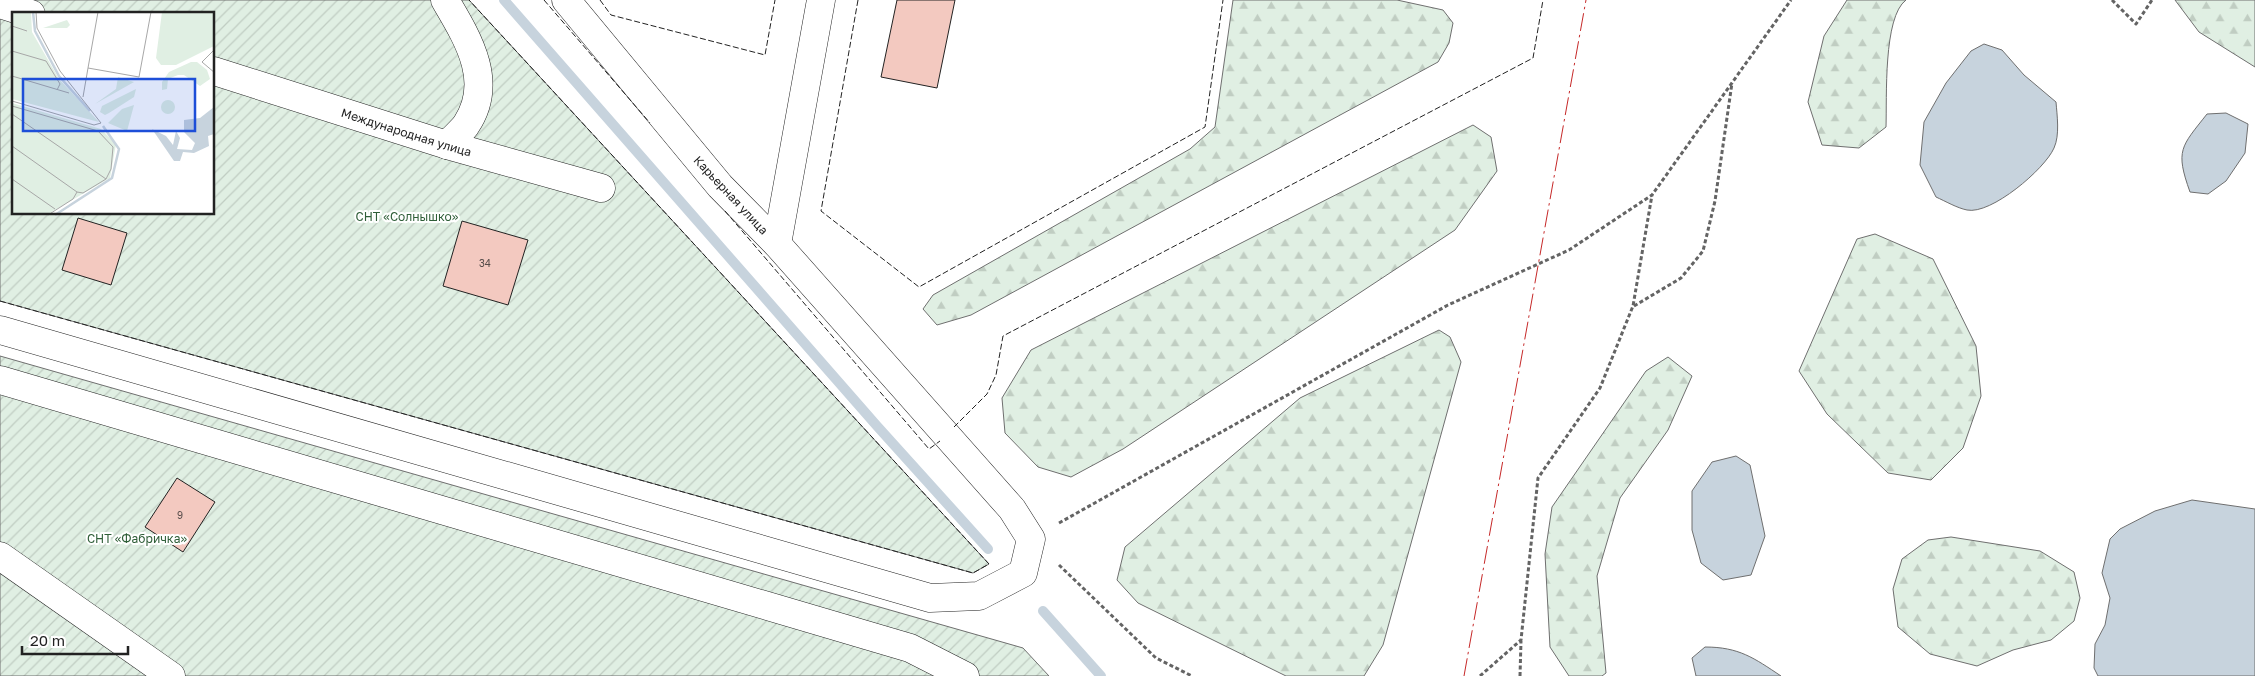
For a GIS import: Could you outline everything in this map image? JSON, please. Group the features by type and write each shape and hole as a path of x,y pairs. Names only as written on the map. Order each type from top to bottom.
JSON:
{"street":[{"path":"445,0 461,28 478,69 479,98 466,126 447,144"},
{"name":"Карьерная улица","path":"566,0 720,186 777,244"},
{"name":"Карьерная улица","path":"777,244 821,0"},
{"path":"0,4 26,12"},
{"name":"Международная улица","path":"215,71 447,144 601,188"},
{"path":"0,330 930,598 978,596 1022,573 1031,538 1012,509 777,244"},
{"path":"0,380 910,648 965,676"},
{"path":"0,556 171,676"}],"path":[{"path":"1192,676 1156,658 1031,538 1448,305 1569,250 1652,195 1791,0"},
{"path":"2112,0 2136,24 2152,0"},
{"path":"1633,306 1682,278 1703,252 1716,201 1732,82"},
{"path":"1520,676 1521,640 1538,478 1600,388 1633,306 1652,195"},
{"path":"1480,676 1521,640"}],"green space":[{"name":"СНТ «Солнышко»","path":"0,0 469,0 989,564 973,573 0,301"},
{"path":"1233,0 1397,0 1443,10 1453,23 1449,43 1438,62 971,315 937,325 923,309 933,295 1190,149 1215,127"},
{"path":"1847,0 1906,0 1899,9 1893,23 1890,40 1886,127 1859,148 1822,145 1808,102 1824,36"},
{"path":"2175,0 2255,0 2255,67 2199,32"},
{"path":"1473,125 1491,137 1497,171 1455,230 1123,449 1071,477 1038,467 1005,433 1002,398 1031,350"},
{"path":"1875,234 1933,259 1976,346 1981,396 1963,448 1931,480 1888,473 1827,414 1799,371 1857,239"},
{"path":"1439,330 1450,337 1461,362 1383,645 1364,676 1286,676 1138,603 1117,580 1125,547 1300,398"},
{"name":"СНТ «Фабричка»","path":"0,356 1023,648 1049,676 0,676"},
{"path":"1668,357 1692,376 1668,430 1620,498 1597,576 1606,673 1602,676 1569,676 1550,647 1545,554 1552,507 1646,371"},
{"path":"1951,537 2040,551 2074,572 2080,598 2074,621 2051,640 2013,650 1977,666 1930,654 1898,627 1893,589 1902,559 1928,540"}],"shaded area":[{"path":"1984,44 2002,50 2024,75 2056,102 2057,137 2049,157 2016,189 1989,205 1977,210 1967,210 1936,197 1920,165 1924,122 1946,83 1971,51"},
{"path":"2226,113 2248,124 2245,153 2226,181 2208,194 2190,192 2185,178 2182,158 2186,142 2207,114"},
{"path":"1736,456 1750,465 1765,536 1751,575 1723,580 1701,563 1692,530 1692,491 1712,462"},
{"path":"2192,500 2255,509 2255,676 2098,676 2094,668 2095,644 2105,625 2110,598 2102,573 2110,539 2120,529 2155,511"},
{"path":"1705,647 1737,651 1763,664 1781,676 1696,676 1692,658"}],"building":[{"path":"897,0 955,0 937,88 881,77"},
{"path":"78,218 127,233 111,285 62,270"},
{"path":"462,221 528,240 508,305 443,286"},
{"path":"177,478 215,502 183,552 145,527"}],"waterway":[{"path":"504,0 877,426 988,549"},
{"path":"1043,611 1101,676"}],"fence":[{"path":"0,301 973,573 989,564 469,0"},
{"path":"544,0 650,123"},
{"path":"600,0 611,15 765,55 775,0"},
{"path":"858,0 821,211 919,287 1205,127 1223,0"},
{"path":"954,427 987,394 996,375 1003,336 1533,58 1543,0"},
{"path":"725,211 929,449 940,441"}],"power":[{"path":"1464,676 1586,0"}]}
